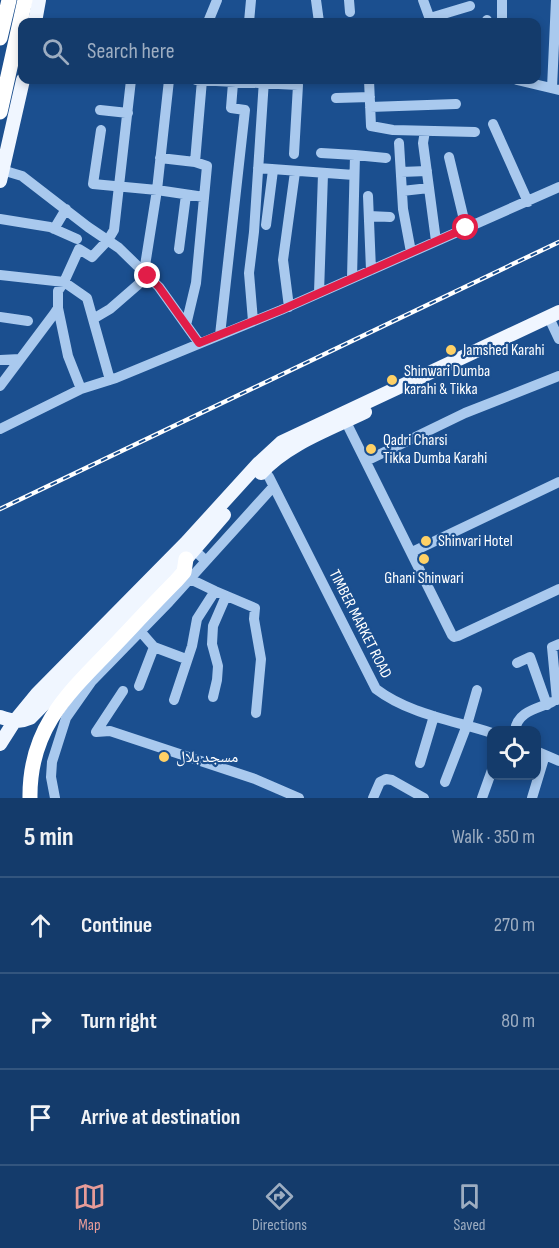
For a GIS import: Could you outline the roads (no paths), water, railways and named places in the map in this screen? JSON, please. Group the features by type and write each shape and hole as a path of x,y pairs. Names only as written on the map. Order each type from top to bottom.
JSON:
{"highway":[{"path":"0,38 9,0"},
{"path":"21,18 25,0"},
{"path":"0,112 18,31"},
{"path":"30,798 32,771 40,739 65,697 184,561"}],"main road":[{"path":"36,18 39,0"},
{"path":"1,176 22,84"},
{"path":"261,467 305,441 556,318"},
{"path":"0,744 14,722 37,694 184,561 261,467 290,437 556,318"},
{"path":"0,717 14,722"}],"street":[{"path":"210,18 217,0"},
{"path":"249,18 251,0"},
{"path":"316,0 318,18"},
{"path":"349,0 350,12"},
{"path":"423,0 429,18"},
{"path":"502,0 502,18"},
{"path":"534,84 556,89 556,0"},
{"path":"436,18 470,6"},
{"path":"81,389 68,356 58,308 58,291 79,249 92,257 114,230 131,84"},
{"path":"93,319 110,309 146,274 169,84"},
{"path":"195,162 202,84"},
{"path":"220,335 245,110 231,108 234,84"},
{"path":"253,321 249,273 264,84"},
{"path":"294,154 298,85 295,84"},
{"path":"369,84 371,126 393,130 475,132"},
{"path":"336,98 370,102 456,104"},
{"path":"100,110 128,113"},
{"path":"493,124 528,202"},
{"path":"101,130 93,184 204,197"},
{"path":"425,131 423,143 436,241"},
{"path":"399,143 403,210 411,252"},
{"path":"321,153 386,158"},
{"path":"352,278 355,155"},
{"path":"449,157 466,228"},
{"path":"160,158 195,162 207,166 196,283 186,325"},
{"path":"258,168 354,175"},
{"path":"266,225 273,170"},
{"path":"401,172 427,171"},
{"path":"289,307 283,260 296,172"},
{"path":"319,293 323,174"},
{"path":"1,176 22,176 119,248 159,287 199,343"},
{"path":"0,429 81,389 110,380 289,307 559,187"},
{"path":"402,192 429,188"},
{"path":"179,249 186,195"},
{"path":"368,196 371,270"},
{"path":"54,228 66,209"},
{"path":"369,216 390,217"},
{"path":"0,219 54,228 77,238"},
{"path":"0,275 64,282 87,298 110,380"},
{"path":"0,386 58,308"},
{"path":"0,317 28,321"},
{"path":"556,318 559,339"},
{"path":"0,360 20,359"},
{"path":"366,461 465,413 559,376"},
{"path":"346,422 454,637 559,589"},
{"name":"TIMBER MARKET ROAD","path":"261,467 376,689 413,710 487,731"},
{"path":"412,552 559,482"},
{"path":"184,561 206,561 273,487"},
{"path":"184,561 206,561"},
{"path":"184,561 215,591 255,608 254,619 261,659 256,713"},
{"path":"55,798 51,777 52,762 66,718 92,681 140,631 184,561"},
{"path":"174,700 192,646 197,619 215,591"},
{"path":"213,697 218,680 218,666 212,644 213,626 226,596"},
{"path":"140,631 154,647 186,659"},
{"path":"554,702 556,646"},
{"path":"139,686 154,647"},
{"path":"517,663 530,657 554,702"},
{"path":"446,782 477,690"},
{"path":"123,691 96,732 110,730 255,779 299,798"},
{"path":"516,726 525,713 554,702"},
{"path":"420,763 434,716"},
{"path":"541,753 559,761"},
{"path":"373,798 380,782 386,779 424,798"},
{"path":"482,798 488,780"},
{"path":"532,798 536,780"}],"railway":[{"path":"0,509 559,242"}],"place":[{"name":"Jamshed Karahi","path":"451,350"},
{"name":"Shinwari Dumba karahi & Tikka","path":"392,380"},
{"name":"Qadri Charsi Tikka Dumba Karahi","path":"371,449"},
{"name":"Shinvari Hotel","path":"426,541"},
{"name":"Ghani Shinwari","path":"424,559"},
{"name":"مسجد بلال","path":"164,757"}]}
